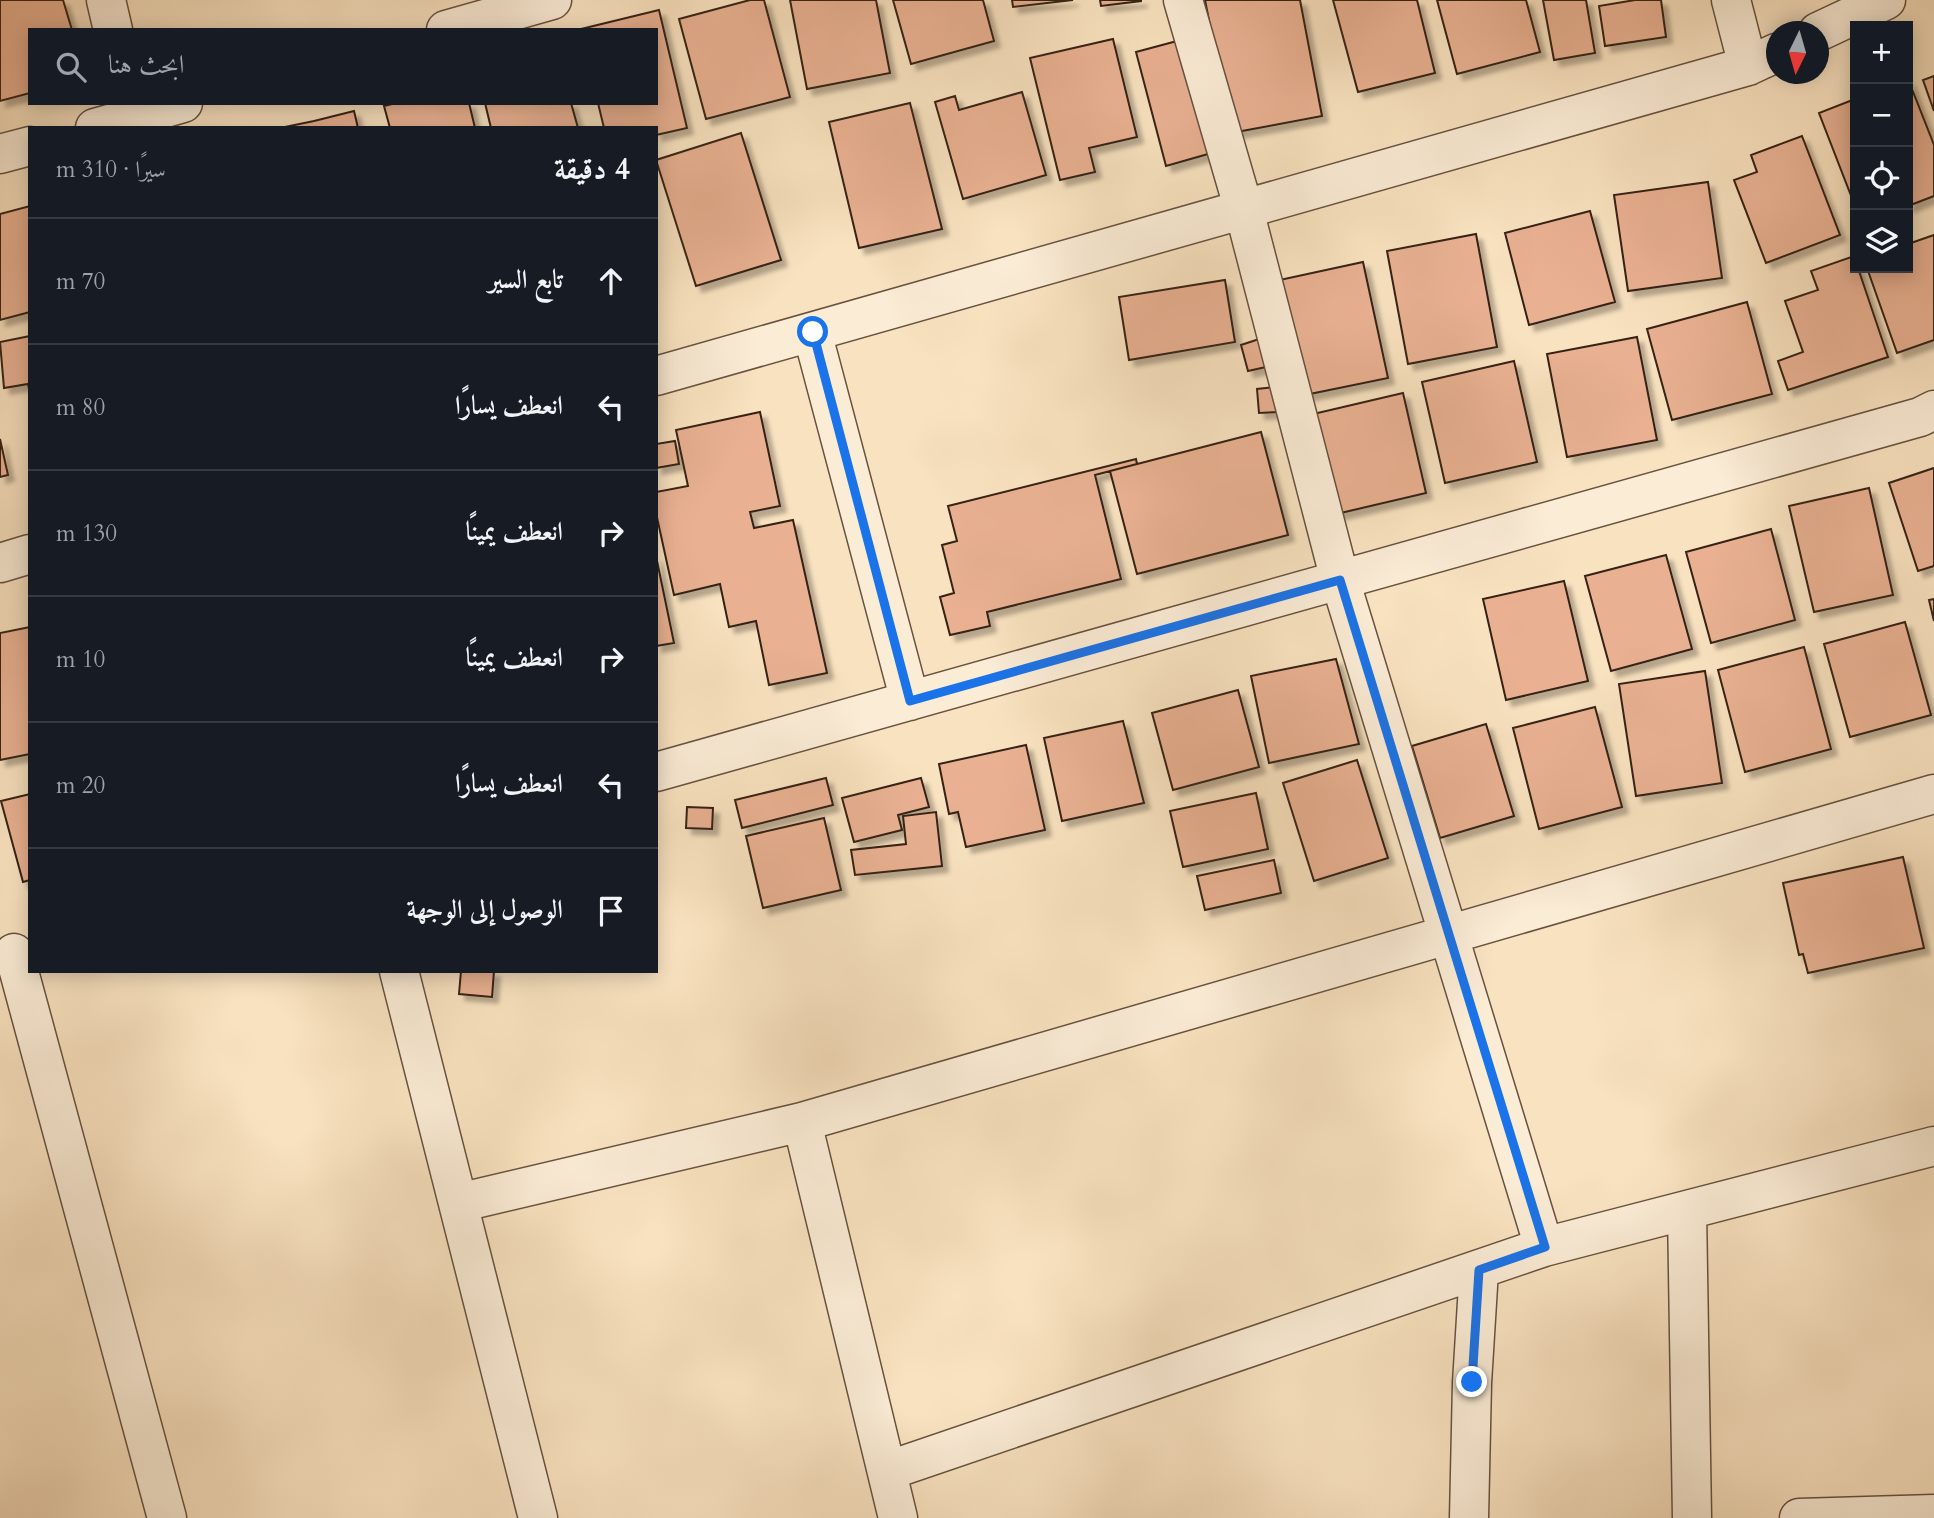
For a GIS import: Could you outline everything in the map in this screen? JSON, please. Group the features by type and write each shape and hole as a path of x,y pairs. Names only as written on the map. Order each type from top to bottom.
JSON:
{"street":[{"path":"106,0 113,28"},
{"path":"461,17 552,0"},
{"path":"1183,0 1244,210 1340,580 1545,1247"},
{"path":"658,375 1762,60 1731,0"},
{"path":"1829,27 1886,0"},
{"path":"99,126 134,110 169,105"},
{"path":"0,155 28,147"},
{"path":"813,332 910,701"},
{"path":"658,771 1920,417 1934,410"},
{"path":"0,563 28,555"},
{"path":"458,1203 802,1122 1934,794"},
{"path":"15,952 167,1518"},
{"path":"400,973 538,1518"},
{"path":"802,1122 898,1518"},
{"path":"887,1471 1545,1247 1934,1146"},
{"path":"1687,1210 1692,1518"},
{"path":"1469,1518 1472,1382 1479,1270"},
{"path":"1799,1518 1934,1514"}],"building":[{"path":"0,0 63,0 71,28 28,28 28,94 0,101"},
{"path":"750,0 764,0 790,97 706,119 679,19"},
{"path":"790,0 876,0 890,73 807,89"},
{"path":"893,0 983,0 994,41 911,64"},
{"path":"1012,0 1073,0 1013,7"},
{"path":"1100,0 1141,0 1141,1 1101,6"},
{"path":"1205,0 1300,0 1322,116 1231,133"},
{"path":"1333,0 1417,0 1435,73 1358,92"},
{"path":"1437,0 1526,0 1540,52 1457,74"},
{"path":"1543,0 1586,0 1595,53 1554,60"},
{"path":"1635,0 1661,0 1666,37 1605,46 1599,6"},
{"path":"659,10 687,128 658,135 658,126 604,126 598,105 658,105 658,28 585,28"},
{"path":"1113,39 1137,137 1089,148 1095,172 1060,180 1030,58"},
{"path":"1177,41 1208,154 1166,166 1136,52"},
{"path":"1934,76 1934,111 1923,80"},
{"path":"1022,92 1046,175 963,199 935,102 955,96 959,110"},
{"path":"1913,92 1934,145 1934,196 1913,204"},
{"path":"1850,101 1850,193 1819,113"},
{"path":"910,103 942,229 859,248 829,122"},
{"path":"469,105 475,126 389,126 384,106"},
{"path":"485,105 572,105 577,126 491,126"},
{"path":"354,111 358,126 290,126"},
{"path":"741,133 781,260 696,286 658,159"},
{"path":"1802,136 1840,235 1766,263 1734,180 1757,172 1751,155"},
{"path":"1708,182 1722,278 1628,291 1614,195"},
{"path":"28,207 28,313 0,320 0,214"},
{"path":"1590,211 1615,302 1529,325 1505,233"},
{"path":"1476,234 1497,347 1408,364 1387,251"},
{"path":"1934,235 1934,340 1897,353 1869,273 1913,273 1913,242"},
{"path":"1850,257 1850,273 1860,273 1888,357 1788,390 1778,361 1803,352 1785,301 1818,290 1811,271"},
{"path":"1363,262 1388,378 1300,396 1275,281"},
{"path":"1225,280 1235,342 1129,360 1119,297"},
{"path":"1747,302 1772,394 1672,420 1647,329"},
{"path":"28,336 28,384 4,388 0,342"},
{"path":"1637,337 1657,440 1567,457 1547,354"},
{"path":"1259,339 1266,367 1248,371 1241,345"},
{"path":"1514,361 1537,462 1445,483 1422,382"},
{"path":"1275,387 1277,412 1259,413 1257,389"},
{"path":"1403,393 1426,493 1332,515 1309,415"},
{"path":"760,412 780,506 750,512 754,528 793,520 827,673 769,685 756,621 729,627 720,584 674,595 658,522 658,492 688,486 676,430"},
{"path":"1261,432 1288,535 1137,574 1110,471"},
{"path":"0,439 8,475 0,477"},
{"path":"675,441 679,464 658,468 658,444"},
{"path":"1136,459 1137,464 1095,475 1121,579 987,612 990,626 950,635 940,597 954,593 942,545 957,541 948,506"},
{"path":"1934,468 1934,566 1918,571 1889,483"},
{"path":"1869,488 1893,595 1814,612 1789,506"},
{"path":"1771,529 1795,620 1711,643 1686,552"},
{"path":"1666,555 1692,649 1611,671 1585,576"},
{"path":"658,566 674,643 658,646"},
{"path":"1564,581 1588,681 1506,700 1483,599"},
{"path":"1934,599 1934,621 1929,600"},
{"path":"1905,622 1931,715 1850,737 1824,644"},
{"path":"28,627 28,754 0,760 0,633"},
{"path":"1804,647 1831,749 1745,772 1718,670"},
{"path":"1336,659 1359,744 1269,763 1251,676"},
{"path":"1705,671 1722,783 1636,796 1619,684"},
{"path":"1238,690 1259,767 1173,790 1152,713"},
{"path":"1595,707 1622,807 1539,829 1513,728"},
{"path":"1123,721 1144,803 1062,821 1044,738"},
{"path":"1486,724 1514,816 1440,838 1412,746"},
{"path":"1026,745 1045,830 966,847 958,812 949,814 939,764"},
{"path":"1357,760 1388,858 1314,881 1283,783"},
{"path":"826,778 833,805 742,828 735,800"},
{"path":"921,778 929,807 898,815 902,830 854,842 842,798"},
{"path":"1256,793 1268,849 1183,867 1170,811"},
{"path":"28,794 28,881 23,882 1,801"},
{"path":"687,807 713,808 712,829 686,828"},
{"path":"936,812 942,866 855,875 851,850 906,844 903,816"},
{"path":"824,818 841,890 763,908 746,836"},
{"path":"1903,857 1924,948 1808,973 1803,954 1799,955 1783,883"},
{"path":"1274,860 1281,893 1205,910 1197,876"},
{"path":"461,973 494,973 492,997 459,994"}],"route":[{"path":"813,332 910,701 1340,580 1545,1247 1479,1270 1472,1382"}]}
